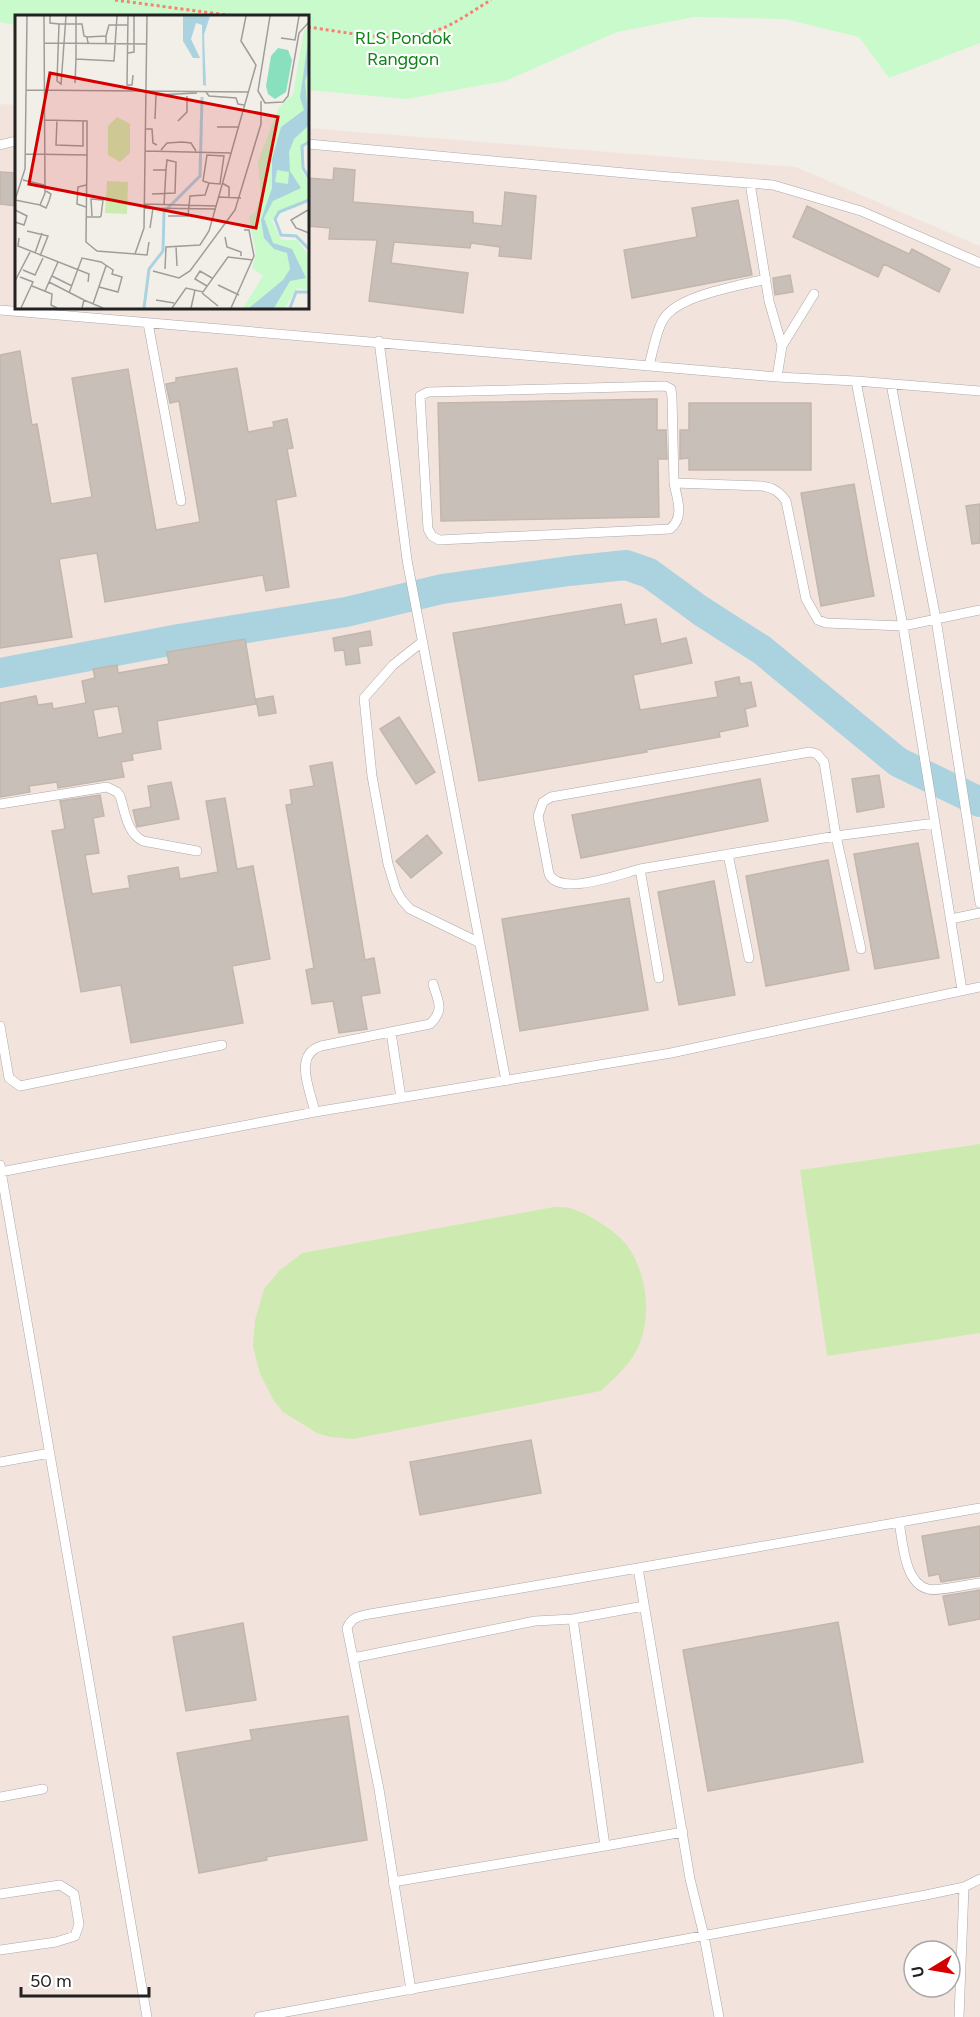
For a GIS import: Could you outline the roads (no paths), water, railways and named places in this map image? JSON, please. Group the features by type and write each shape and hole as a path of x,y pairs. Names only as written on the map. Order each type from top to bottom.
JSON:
{"lane":[{"path":"0,145 15,141"},
{"path":"309,144 773,185 861,211 980,263"},
{"path":"750,183 769,301 782,346"},
{"path":"650,365 663,319 680,304 703,294 766,279"},
{"path":"777,377 782,346 813,294"},
{"path":"0,310 777,377 980,391"},
{"path":"148,323 181,501"},
{"path":"379,342 407,560 506,1081"},
{"path":"856,381 903,626 962,990"},
{"path":"891,384 936,619 980,903"},
{"path":"665,386 671,389 672,397 674,483 680,513 676,524 670,529 439,540 432,536 428,529 420,396 428,392 665,386"},
{"path":"674,483 762,486 773,488 781,493 786,501 806,599 818,620 826,623 903,626 980,610"},
{"path":"422,642 393,665 364,698 372,776 388,864 396,890 410,909 480,944"},
{"path":"861,949 836,836 824,762 817,754 810,752 551,797 543,802 538,816 551,879 559,883 578,885 640,869 836,836 935,823"},
{"path":"0,804 107,787 120,796 130,829 137,838 197,851"},
{"path":"728,854 749,958"},
{"path":"640,869 659,978"},
{"path":"951,919 980,913"},
{"path":"315,1112 304,1064 308,1053 313,1048 321,1046 430,1024 438,1017 440,1008 433,984"},
{"path":"147,2017 0,1169 315,1112 671,1053 980,987"},
{"path":"0,1026 9,1078 21,1086 222,1045"},
{"path":"391,1032 401,1098"},
{"path":"0,1462 50,1453"},
{"path":"411,1990 379,1789 347,1628 350,1621 357,1617 980,1508"},
{"path":"899,1522 910,1574 918,1584 928,1590 980,1583"},
{"path":"638,1568 690,1879 704,1936 719,2017"},
{"path":"354,1658 535,1622 573,1619 645,1606"},
{"path":"573,1619 605,1846"},
{"path":"0,1797 43,1790"},
{"path":"393,1882 683,1832"},
{"path":"259,2017 964,1887 980,1879"},
{"path":"0,1894 60,1886 74,1894 79,1924 75,1936 56,1942 0,1950"},
{"path":"959,2017 964,1887"}],"waterway":[{"path":"0,673 179,639 346,612 442,589 626,565 649,573 701,611 762,650 898,762 980,802"}],"park label":[{"name":"RLS Pondok Ranggon","path":"403,48"}]}
